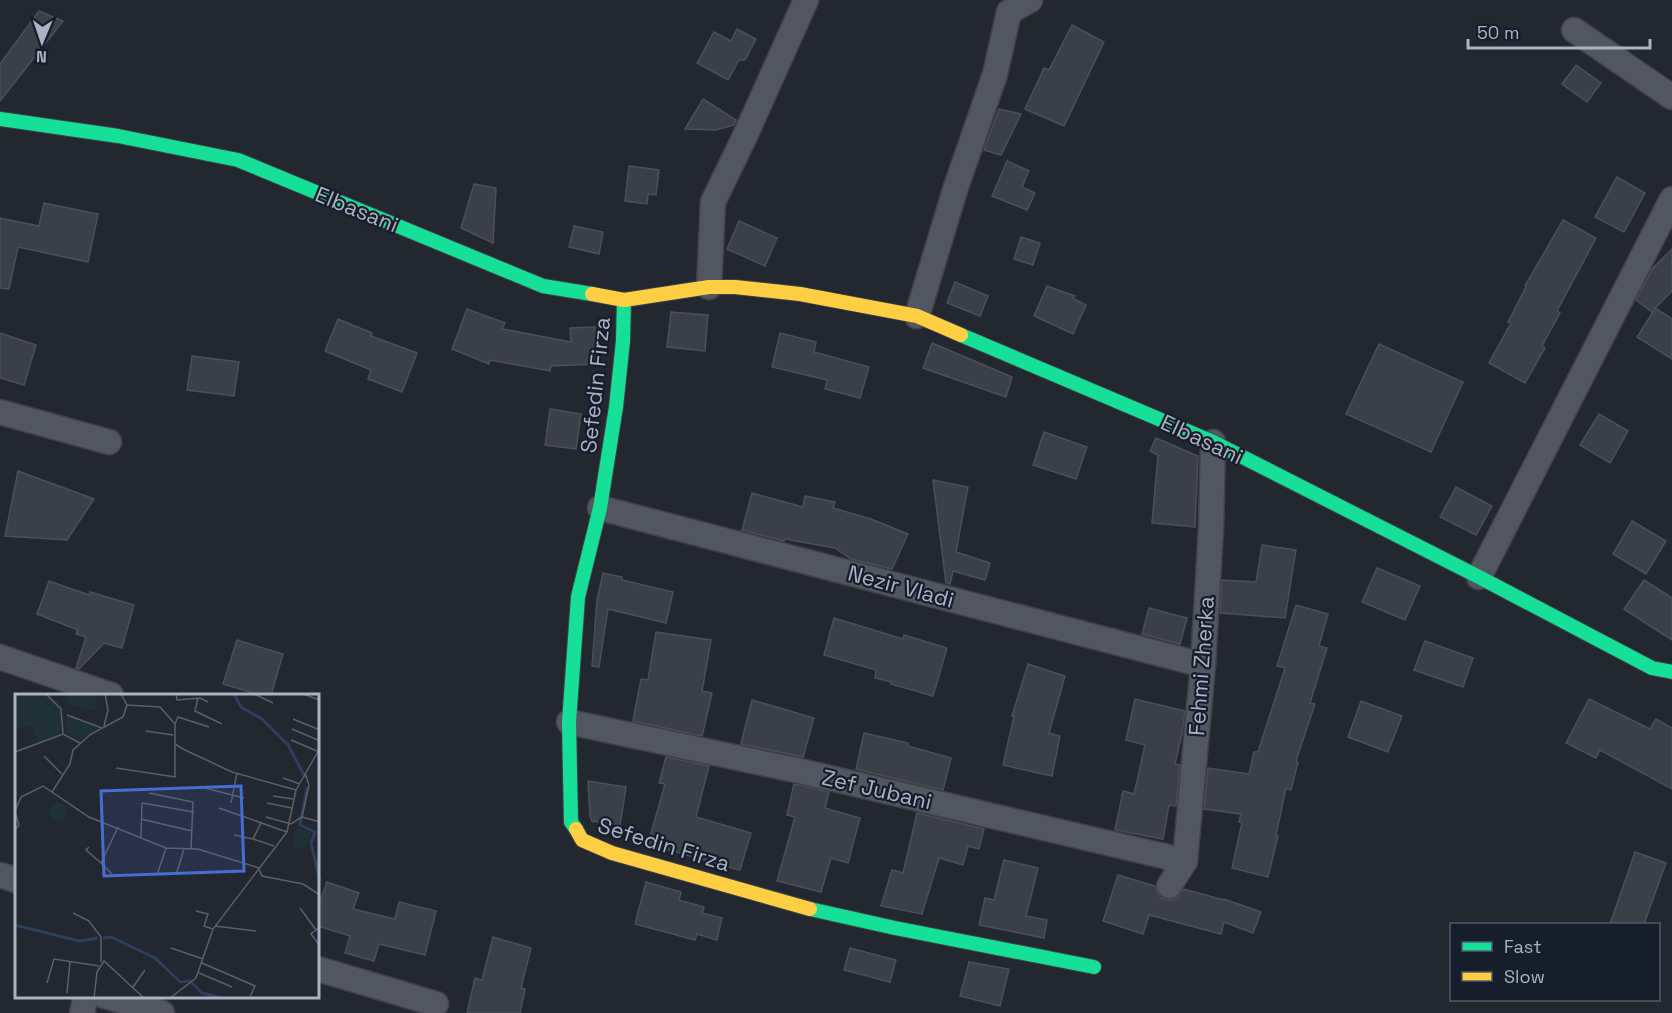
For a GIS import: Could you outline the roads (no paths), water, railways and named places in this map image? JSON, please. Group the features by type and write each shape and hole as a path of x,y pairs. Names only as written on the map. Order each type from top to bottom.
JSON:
{"street":[{"path":"709,287 713,202 806,0"},
{"path":"917,316 995,74 1009,12 1030,0"},
{"path":"1574,30 1672,97"},
{"name":"Elbasani","path":"0,119 118,136 238,159 543,286 624,300 709,287 735,287 800,294 917,316 1213,442 1652,668 1672,672"},
{"path":"1479,578 1672,199"},
{"name":"Sefedin Firza","path":"624,300 623,340 616,407 600,508 578,597 569,722 569,774 571,822 582,840 612,854 793,905 895,928 1094,967"},
{"path":"0,412 109,442"},
{"name":"Fehmi Zherka","path":"1169,886 1185,861 1203,665 1211,528 1213,442"},
{"name":"Nezir Vladi","path":"600,508 1203,665"},
{"path":"0,657 108,694"},
{"name":"Zef Jubani","path":"569,722 800,771 1185,861"},
{"path":"0,876 15,880"},
{"path":"320,970 436,1004"},
{"path":"82,1013 86,998"},
{"path":"112,998 162,1013"}]}
